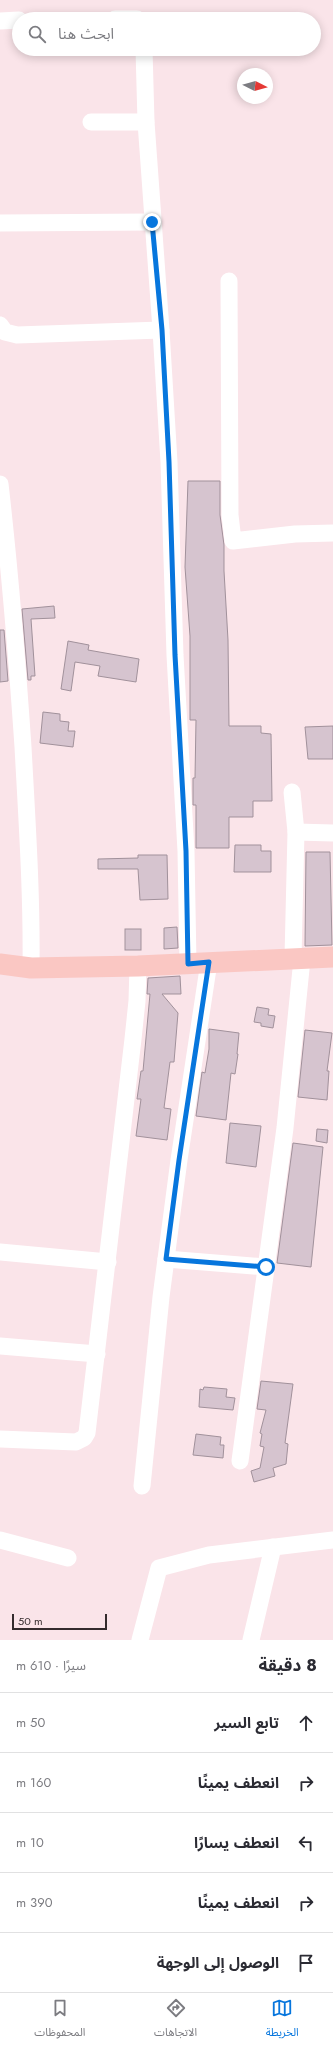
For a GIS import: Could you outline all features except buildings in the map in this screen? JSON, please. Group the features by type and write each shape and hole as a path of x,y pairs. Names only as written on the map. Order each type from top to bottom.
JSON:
{"main road":[{"path":"0,964 31,968 138,966 333,957"}],"street":[{"path":"0,21 12,20"},
{"path":"144,56 146,122 152,222 162,330 172,545 176,685 186,851 188,964"},
{"path":"91,122 146,122"},
{"path":"0,223 152,222"},
{"path":"229,281 230,515 233,541 296,534 333,533"},
{"path":"0,325 5,332 17,335 162,330"},
{"path":"0,484 12,585 32,931 31,968"},
{"path":"240,1461 285,1128 297,958 296,832 292,792"},
{"path":"296,832 333,832"},
{"path":"142,1486 166,1259 179,1160 209,962"},
{"path":"0,1439 76,1442 84,1438 87,1433 108,1262 137,1001 138,966"},
{"path":"0,1252 108,1262"},
{"path":"166,1259 266,1267"},
{"path":"0,1346 97,1354"},
{"path":"0,1540 68,1558"},
{"path":"140,1640 159,1568 209,1555 333,1540"},
{"path":"252,1640 273,1547"}],"route":[{"path":"152,222 162,330 169,462 179,754 186,851 188,964 209,962 179,1160 166,1259 266,1267"}]}
